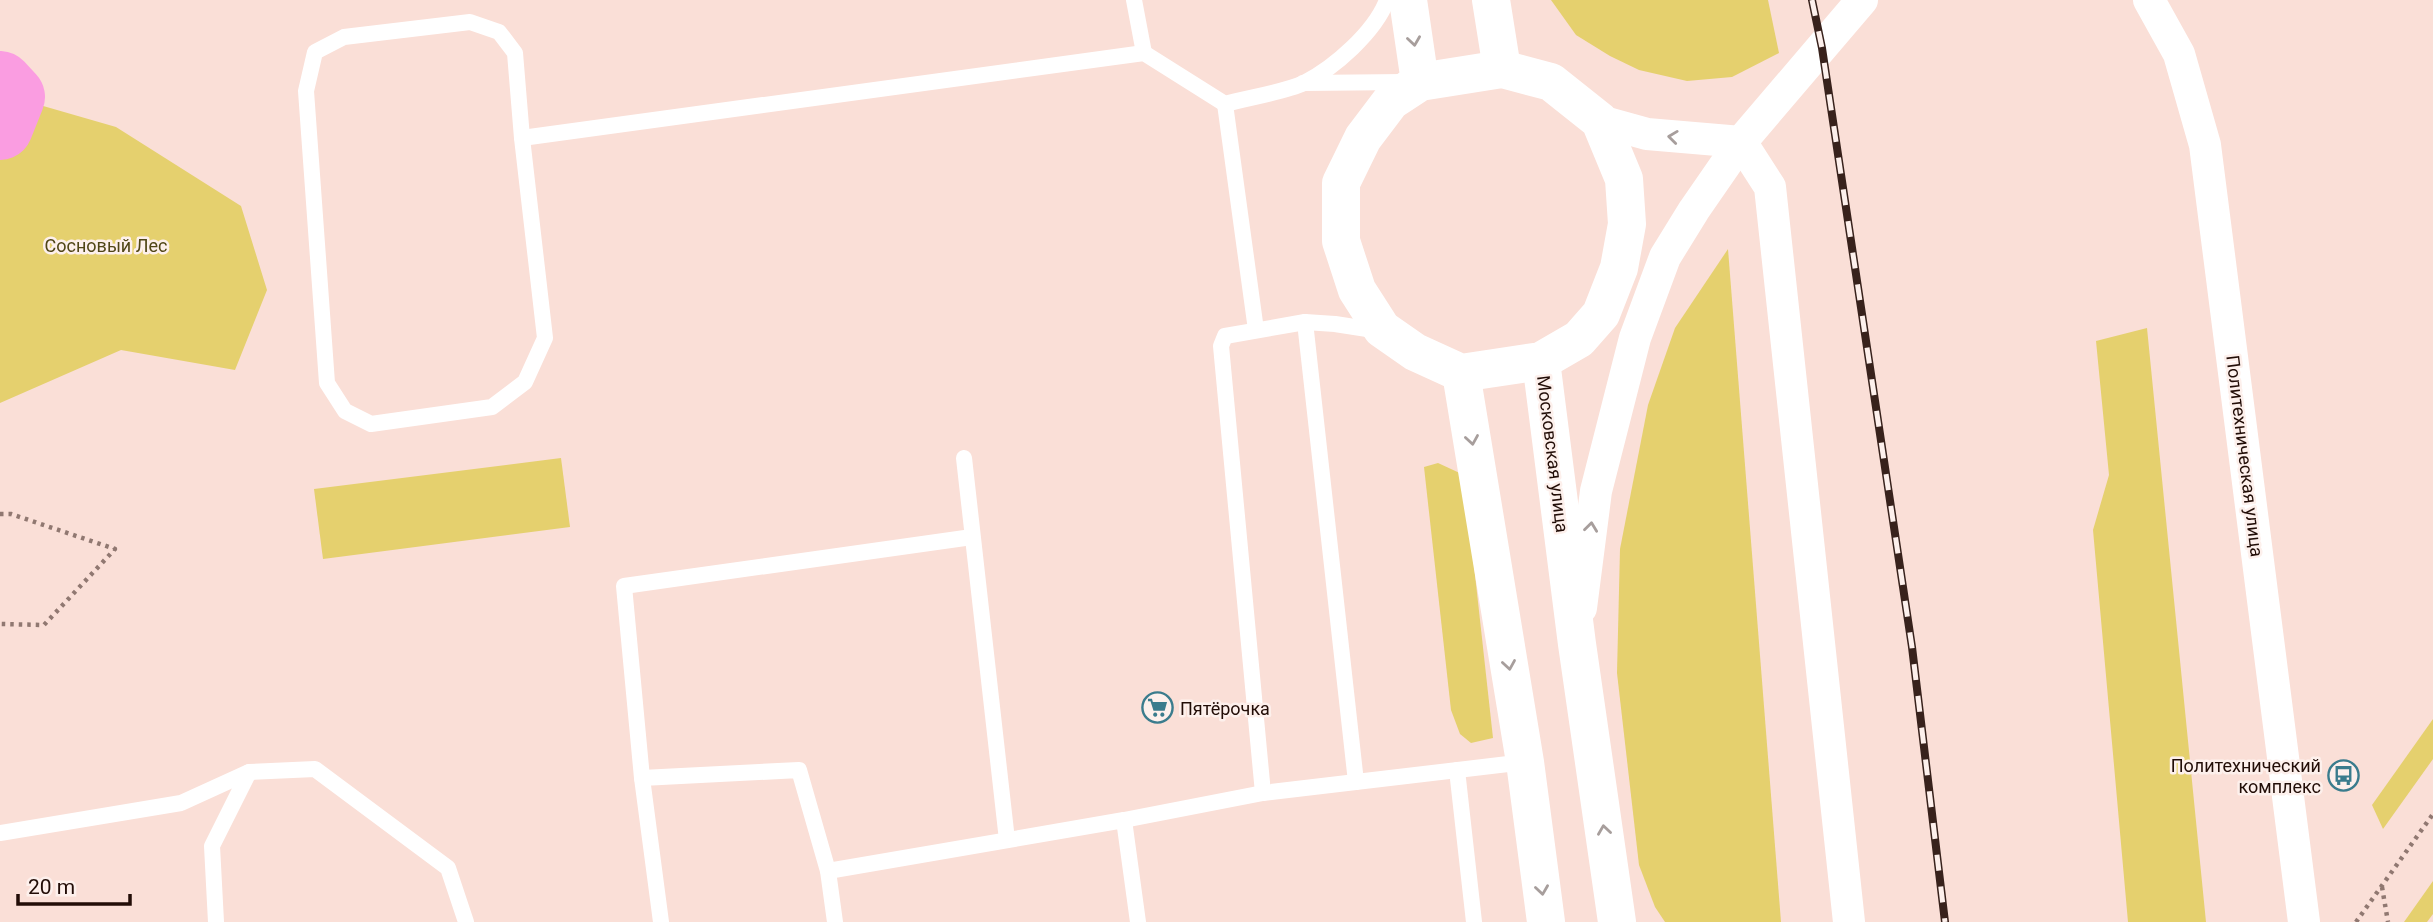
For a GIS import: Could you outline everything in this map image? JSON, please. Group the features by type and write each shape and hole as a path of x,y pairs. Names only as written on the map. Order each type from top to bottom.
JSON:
{"main road":[{"path":"1408,0 1420,82"},
{"path":"1491,0 1502,69 1420,82 1391,101 1363,138 1342,183 1341,242 1357,290 1386,332 1415,352 1461,373 1541,361"},
{"name":"Московская улица","path":"1502,69 1551,82 1600,121 1624,179 1627,224 1619,268 1601,314 1578,339 1541,361 1577,644 1617,922"},
{"path":"1461,373 1525,762 1546,922"}],"street":[{"path":"1577,644 1595,491 1635,338 1665,257 1741,142 1862,0"},
{"name":"Политехническая улица","path":"2149,0 2179,54 2205,145 2304,922"},
{"path":"1600,121 1647,134 1741,142"},
{"path":"1741,142 1770,187 1849,922"},
{"path":"1601,314 1665,257"}],"lane":[{"path":"1134,0 1144,53"},
{"path":"1303,83 1352,50 1383,12 1387,0"},
{"path":"470,22 499,32 515,53 522,138 545,338 525,382 492,407 371,424 345,411 327,383 306,91 316,52 344,37 470,22"},
{"path":"522,138 1144,53 1225,104 1303,83 1420,82"},
{"path":"1225,104 1256,330"},
{"path":"1305,322 1356,782"},
{"path":"1263,793 1221,346 1225,336 1305,322 1386,332"},
{"path":"964,458 1007,840"},
{"path":"661,922 642,778 624,586 972,537"},
{"path":"828,871 1263,793 1525,762"},
{"path":"0,833 181,803 249,772 315,769 448,868 466,922"},
{"path":"642,778 799,770 828,871 835,922"},
{"path":"1457,770 1474,922"},
{"path":"216,922 212,846 249,772"},
{"path":"1124,820 1139,922"}],"path":[{"path":"0,514 11,514 115,549 44,625 0,624"},
{"path":"2356,922 2433,814"},
{"path":"2381,886 2388,922"}],"green space":[{"path":"1551,0 1768,0 1779,53 1732,77 1687,81 1639,70 1576,35"},
{"name":"Сосновый Лес","path":"0,91 12,97 116,127 241,206 267,290 235,370 121,350 0,403"},
{"path":"1728,249 1781,922 1665,922 1655,907 1639,865 1617,673 1620,549 1648,405 1675,328"},
{"path":"2147,328 2206,922 2128,922 2093,530 2109,475 2096,341"},
{"path":"561,458 570,527 323,559 314,489"},
{"path":"1438,463 1464,475 1493,738 1471,743 1460,734 1451,710 1424,467"},
{"path":"2433,719 2433,759 2383,829 2372,805"},
{"path":"2433,881 2433,914 2427,922 2404,922"}],"waterway":[{"path":"0,84 12,97 0,127"}],"railway":[{"path":"1812,0 1822,48 1912,647 1945,922"}],"place":[{"name":"Пятёрочка","path":"1157,708"},
{"name":"Политехнический комплекс","path":"2344,775"}]}
